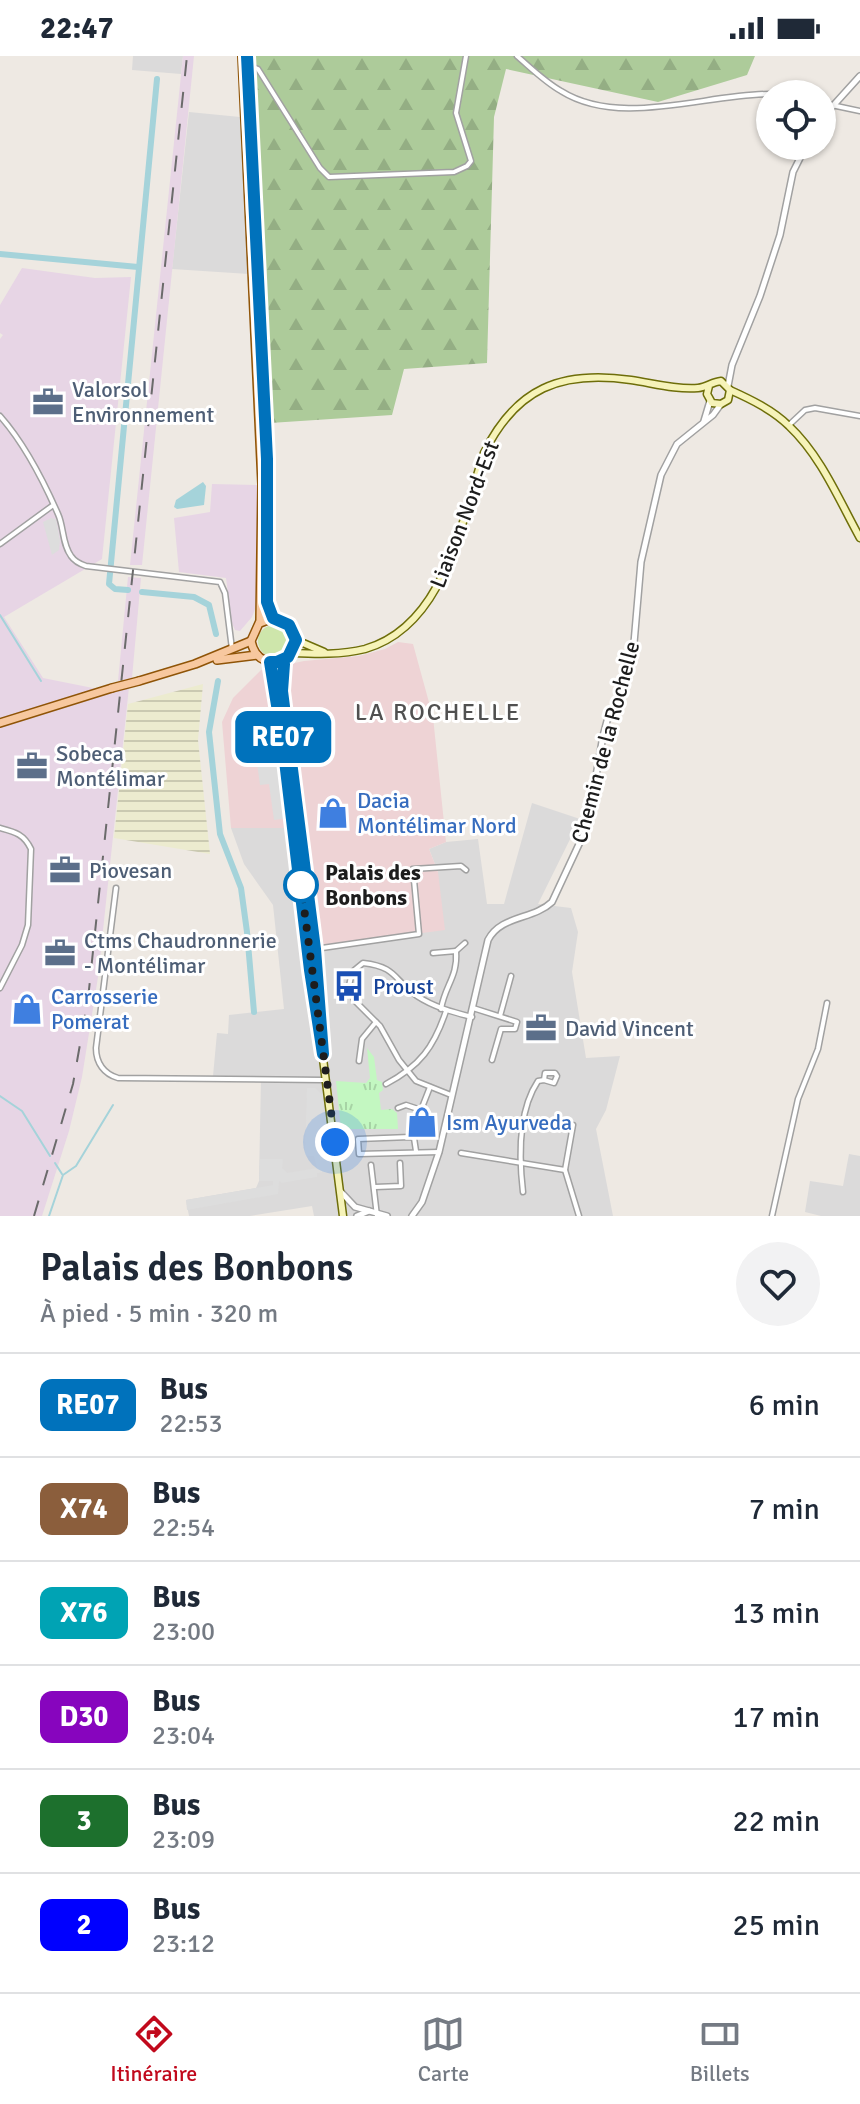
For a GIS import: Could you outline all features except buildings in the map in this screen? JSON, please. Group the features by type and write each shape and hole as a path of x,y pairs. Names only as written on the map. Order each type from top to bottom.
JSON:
{"main road":[{"path":"244,60 267,459 267,602 273,618"},
{"path":"244,60 262,484 260,623"},
{"name":"Liaison Nord-Est","path":"292,653 327,654 376,645 412,622 440,583 489,443 513,410 534,393 579,376 685,388 709,386"},
{"path":"709,399 709,386 719,381 789,425 811,451 860,538"},
{"name":"Liaison Nord-Est","path":"685,388 724,402"},
{"path":"729,388 724,402 752,402"},
{"path":"257,655 251,641 254,630 260,623 273,618 289,625 296,640 327,654"},
{"path":"195,664 257,655 270,662 284,660 292,653 296,640"},
{"path":"0,723 195,664 251,641"},
{"path":"284,660 282,691 315,949 323,1054"},
{"path":"270,662 344,1215"}],"street":[{"path":"244,60 258,69 320,168 329,177 344,177 454,172 467,166 471,161 456,113 466,56"},
{"path":"517,56 562,93 617,108 650,108 756,94"},
{"path":"836,103 860,76"},
{"path":"836,107 860,111"},
{"path":"729,388 732,365 780,235 793,172 799,160"},
{"path":"719,381 732,365"},
{"name":"Chemin de la Rochelle","path":"703,422 709,399"},
{"name":"Chemin de la Rochelle","path":"412,1216 422,1202 439,1152 488,940 493,930 505,922 544,910 552,902 587,827 607,721 628,677 641,562 661,475 677,444 724,402"},
{"path":"789,425 805,410 815,408 860,416"},
{"path":"0,416 47,489 52,506 58,512 70,555 80,564 220,582 225,593 232,650"},
{"path":"0,544 52,506"},
{"path":"0,828 18,833 26,839 31,849 28,925 22,945 0,988"},
{"path":"315,949 419,934 413,869 461,866 466,870"},
{"path":"116,888 96,1048 96,1058 109,1075 118,1078 327,1080"},
{"path":"433,953 456,951 465,943"},
{"path":"386,1084 408,1072 425,1056 438,1034 449,983 455,974 456,951"},
{"path":"451,1095 416,1081 408,1072 376,1022 354,1000 349,986 352,972 363,963 382,965 398,976 412,993 444,1010 472,1017"},
{"path":"492,1060 511,976"},
{"path":"772,1216 795,1113 818,1049 827,1003"},
{"path":"473,1008 517,1022 515,1029 501,1029"},
{"path":"359,1061 362,1039 376,1022"},
{"path":"523,1192 520,1163 523,1128 533,1089 538,1081 544,1080 545,1073 550,1071 557,1076"},
{"path":"398,1108 406,1105 421,1110 430,1087"},
{"path":"573,1125 565,1170 579,1216"},
{"path":"416,1151 414,1138 410,1137 358,1139 359,1154 439,1152"},
{"path":"461,1153 565,1170"},
{"path":"375,1187 401,1186 400,1163"},
{"path":"371,1165 375,1213"},
{"path":"341,1192 355,1207 387,1216"},
{"path":"419,1216 422,1202"},
{"path":"344,1215 355,1207"},
{"path":"357,1216 375,1213"}],"shaded area":[{"path":"133,56 183,56 181,74 132,70"},
{"path":"183,56 194,56 142,565 130,565"},
{"path":"189,112 240,117 249,274 172,269"},
{"path":"22,268 95,278 131,277 102,559 4,617 43,678 113,692 129,687 98,977 82,1077 69,1131 42,1216 0,1216 0,339 3,335 0,333 0,305"},
{"path":"212,484 259,485 257,604 252,617 240,631 235,630 232,623 226,578 179,572 174,518 210,512"},
{"path":"56,519 60,540 59,550 52,555 43,522"},
{"path":"128,577 141,578 132,678 118,681"},
{"path":"398,642 413,644 433,717 446,842 429,849 438,872 445,930 317,947 303,828 231,828 222,722 233,698 261,670 304,661 359,656"},
{"path":"278,740 288,818 274,820 269,784 260,785 254,741"},
{"path":"532,803 580,819 538,904 571,908 578,932 572,972 586,1058 620,1056 606,1110 596,1129 613,1216 314,1216 312,1206 250,1216 189,1216 186,1200 256,1188 259,1181 261,1077 213,1076 217,1033 228,1034 229,1015 284,1009 273,905 244,864 231,828 303,827 317,946 438,872 429,849 446,842 478,839 487,904 504,904"},
{"path":"307,1088 315,1088 323,1096 330,1171 317,1173 317,1177 279,1181 278,1194 187,1210 186,1200 273,1185 273,1181 259,1181 260,1159 283,1159 282,1168 287,1173 317,1168 314,1156 305,1155"},
{"path":"849,1154 860,1156 860,1216 821,1216 805,1212 810,1181 843,1186"}],"green space":[{"path":"249,56 755,56 747,75 658,102 506,69 494,117 487,363 404,369 392,415 270,423"},
{"path":"274,625 286,629 290,641 286,653 274,657 262,653 258,641 262,629"},
{"path":"203,684 198,740 210,854 114,838 128,704"},
{"path":"367,1048 374,1057 377,1080 382,1082 383,1090 379,1093 381,1110 392,1109 397,1113 398,1129 341,1129 336,1081 366,1083 370,1078"}],"water":[{"path":"203,482 206,486 204,505 174,507 176,500"}],"waterway":[{"path":"128,590 115,589 109,584 157,79"},
{"path":"0,254 138,267"},
{"path":"142,592 194,597 209,605 216,634"},
{"path":"0,615 41,681"},
{"path":"218,681 209,732 220,834 241,888 254,1012"},
{"path":"0,1096 22,1111 50,1156"},
{"path":"49,1216 63,1175 76,1166 113,1105"},
{"path":"55,1163 62,1174"}],"railway":[{"path":"34,1216 73,1084 88,999 187,56"}],"bus line":[{"name":"RE07","path":"247,56 267,459 267,602 273,618 289,625 296,640 288,657 270,662 323,1054 325,1048 315,949 282,691 284,664"}],"place":[{"name":"Valorsol Environnement","path":"48,402"},
{"name":"Sobeca Montélimar","path":"32,766"},
{"name":"Dacia Montélimar Nord","path":"333,813"},
{"name":"Piovesan","path":"65,870"},
{"name":"Palais des Bonbons","path":"301,885"},
{"name":"Ctms Chaudronnerie - Montélimar","path":"60,953"},
{"name":"Proust","path":"349,986"},
{"name":"Carrosserie Pomerat","path":"27,1009"},
{"name":"David Vincent","path":"541,1028"},
{"name":"Ism Ayurveda","path":"422,1122"}],"district":[{"name":"LA ROCHELLE","path":"438,712"}],"route":[{"path":"301,885 335,1142"}]}
